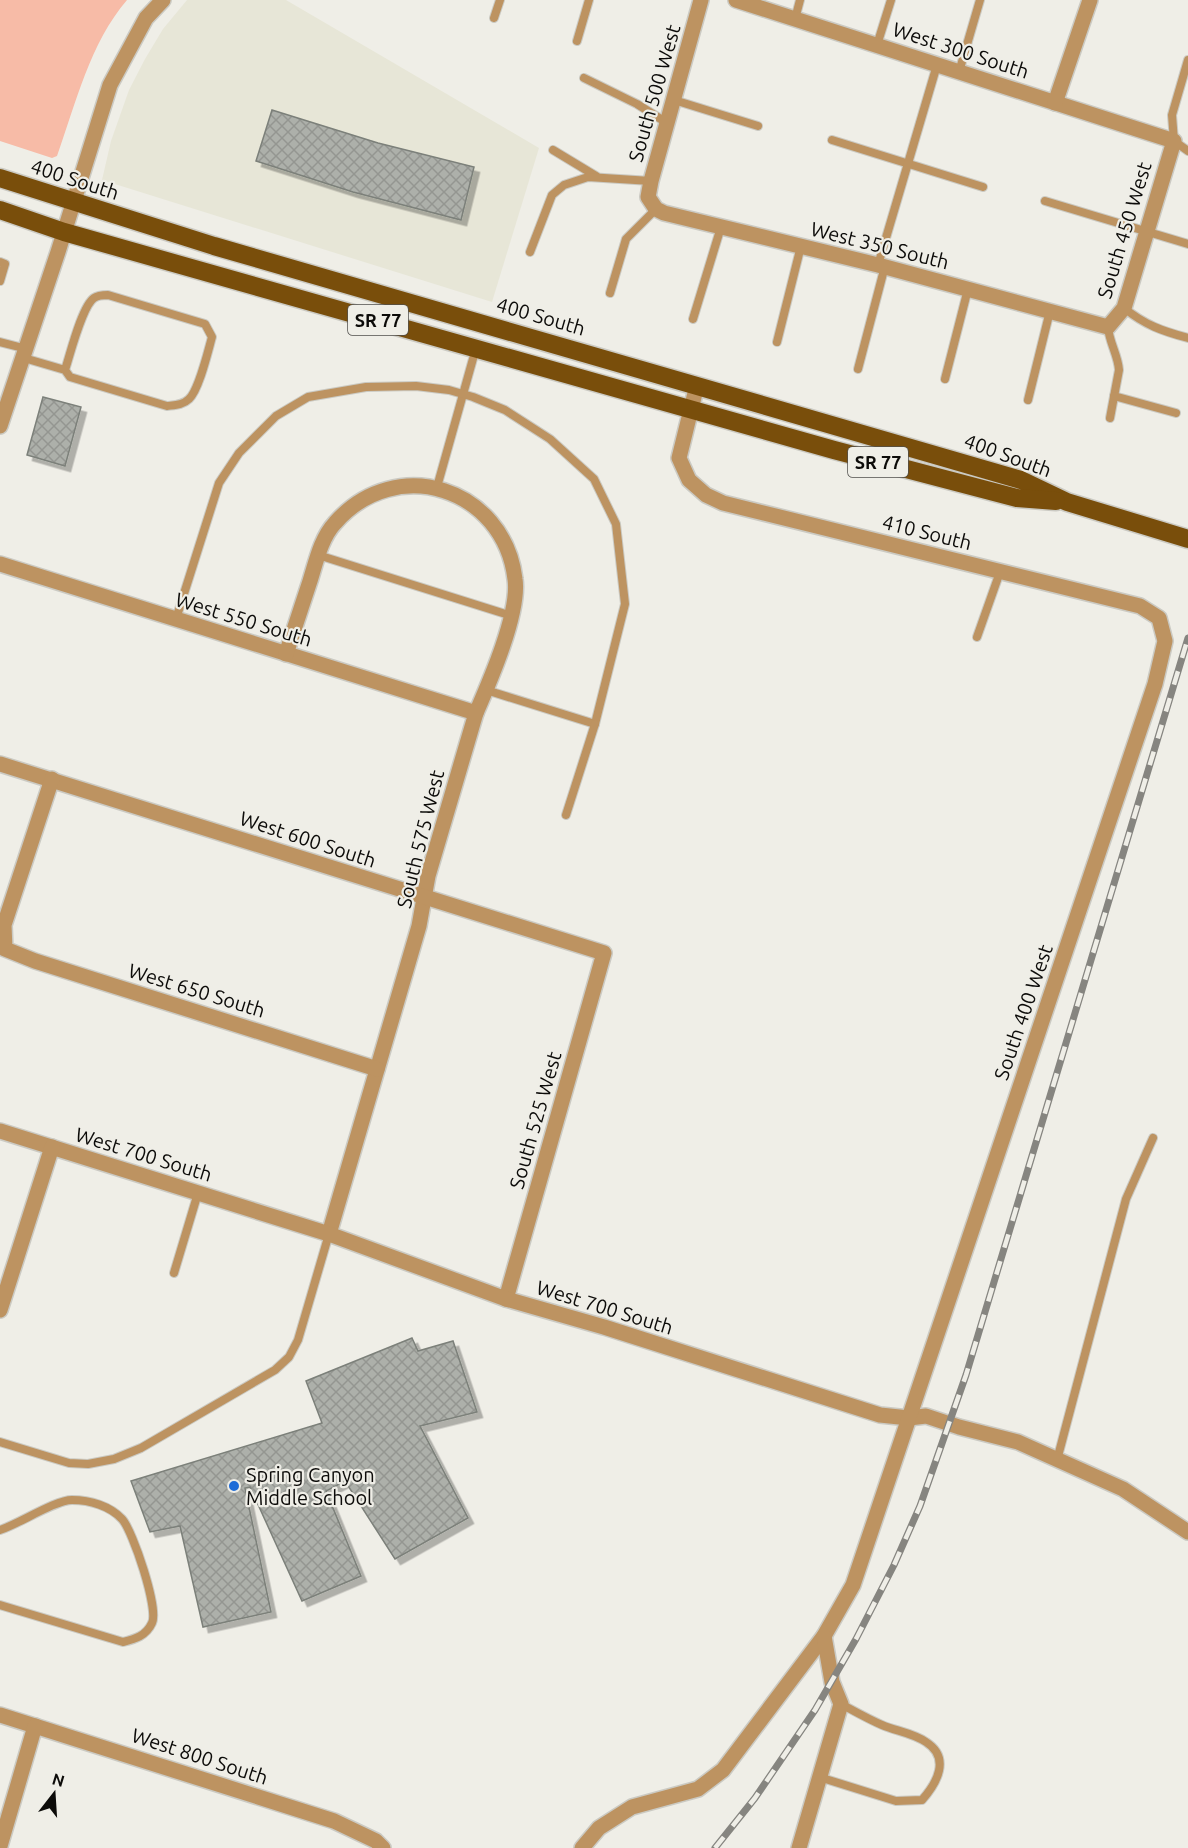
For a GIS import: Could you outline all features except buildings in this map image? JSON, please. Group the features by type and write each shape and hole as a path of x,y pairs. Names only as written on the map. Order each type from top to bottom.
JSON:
{"main road":[{"name":"400 South","path":"0,178 69,217 476,348 834,450 985,490 1017,498 1067,502"},
{"name":"400 South","path":"0,210 69,217 214,246 1021,480 1067,502 1188,539"}],"street":[{"path":"0,426 110,85 146,18 163,0"},
{"name":"South 500 West","path":"652,203 651,181 701,0"},
{"name":"West 300 South","path":"736,0 1174,141"},
{"path":"1055,103 1090,0"},
{"name":"South 450 West","path":"1108,327 1124,308 1174,141"},
{"name":"West 350 South","path":"652,203 664,213 881,266 1108,327"},
{"path":"691,409 697,385"},
{"name":"410 South","path":"691,409 679,458 690,480 706,495 723,503 1140,606 1159,618"},
{"path":"286,654 318,555 333,524 363,500 385,490 399,487 436,487"},
{"name":"South 575 West","path":"329,1234 419,926 428,876 476,713 512,616 515,597 515,578 506,545 498,531 470,504 457,495 436,487"},
{"name":"West 550 South","path":"0,564 476,713"},
{"name":"South 400 West","path":"582,1848 599,1828 633,1807 698,1789 723,1770 824,1636 853,1585 1155,684 1165,640 1159,618"},
{"name":"West 600 South","path":"0,764 604,953"},
{"name":"West 650 South","path":"52,779 4,925 5,949 35,961 377,1069"},
{"name":"South 525 West","path":"506,1299 604,953"},
{"name":"West 700 South","path":"0,1131 329,1234 506,1299 880,1415 909,1418 926,1416 1018,1442 1123,1489 1188,1532"},
{"path":"0,1310 52,1148"},
{"path":"799,1848 841,1704 832,1682 824,1636"},
{"name":"West 800 South","path":"0,1715 334,1821 376,1841 383,1848"},
{"path":"0,1846 35,1726"}],"lane":[{"path":"494,18 500,0"},
{"path":"577,41 590,0"},
{"path":"795,19 800,0"},
{"path":"877,45 891,0"},
{"path":"959,72 980,0"},
{"path":"1188,60 1172,115 1174,141 1188,151"},
{"path":"858,369 881,266 937,65"},
{"path":"584,78 637,104 667,123"},
{"path":"1179,89 1188,84"},
{"path":"674,100 758,126"},
{"path":"832,140 983,187"},
{"path":"554,150 598,177"},
{"path":"530,252 552,195 564,185 588,177 651,181"},
{"path":"1045,201 1188,244"},
{"path":"610,293 626,239 652,203"},
{"path":"693,319 721,227"},
{"path":"777,342 801,246"},
{"path":"0,262 4,264 0,280"},
{"path":"945,379 968,289"},
{"path":"0,342 65,370 70,377 167,406 188,401 194,393 212,337 205,324 108,295 96,296 89,302 82,317 65,370"},
{"path":"1124,308 1155,328 1188,338"},
{"path":"1028,400 1050,311"},
{"path":"1108,327 1109,339 1119,363 1110,418"},
{"path":"436,487 476,348"},
{"path":"176,619 219,483 239,453 276,416 308,397 366,387 416,386 462,394 505,410 550,439 594,479 616,524 625,604 595,723 566,815"},
{"path":"1114,396 1176,413"},
{"path":"318,555 512,616"},
{"path":"977,637 1000,572"},
{"path":"486,690 595,723"},
{"path":"1057,1460 1126,1199 1153,1138"},
{"path":"174,1273 198,1193"},
{"path":"0,1442 69,1463 88,1464 114,1459 141,1448 274,1370 290,1357 298,1340 329,1234"},
{"path":"0,1530 70,1500 98,1503 112,1510 130,1531 154,1609 153,1622 139,1638 123,1642 0,1605"},
{"path":"819,1777 896,1801 922,1800 932,1789 940,1770 938,1754 926,1741 882,1725 841,1704"}],"shaded area":[{"path":"0,0 127,0 103,35 85,74 57,156 52,158 0,141"},
{"path":"187,0 286,0 539,148 492,302 102,180 111,141 129,90 163,29"}],"railway":[{"path":"715,1848 755,1798 815,1710 856,1639 894,1565 920,1506 966,1375 1188,638"}],"place":[{"name":"Spring Canyon Middle School","path":"234,1486"}]}
